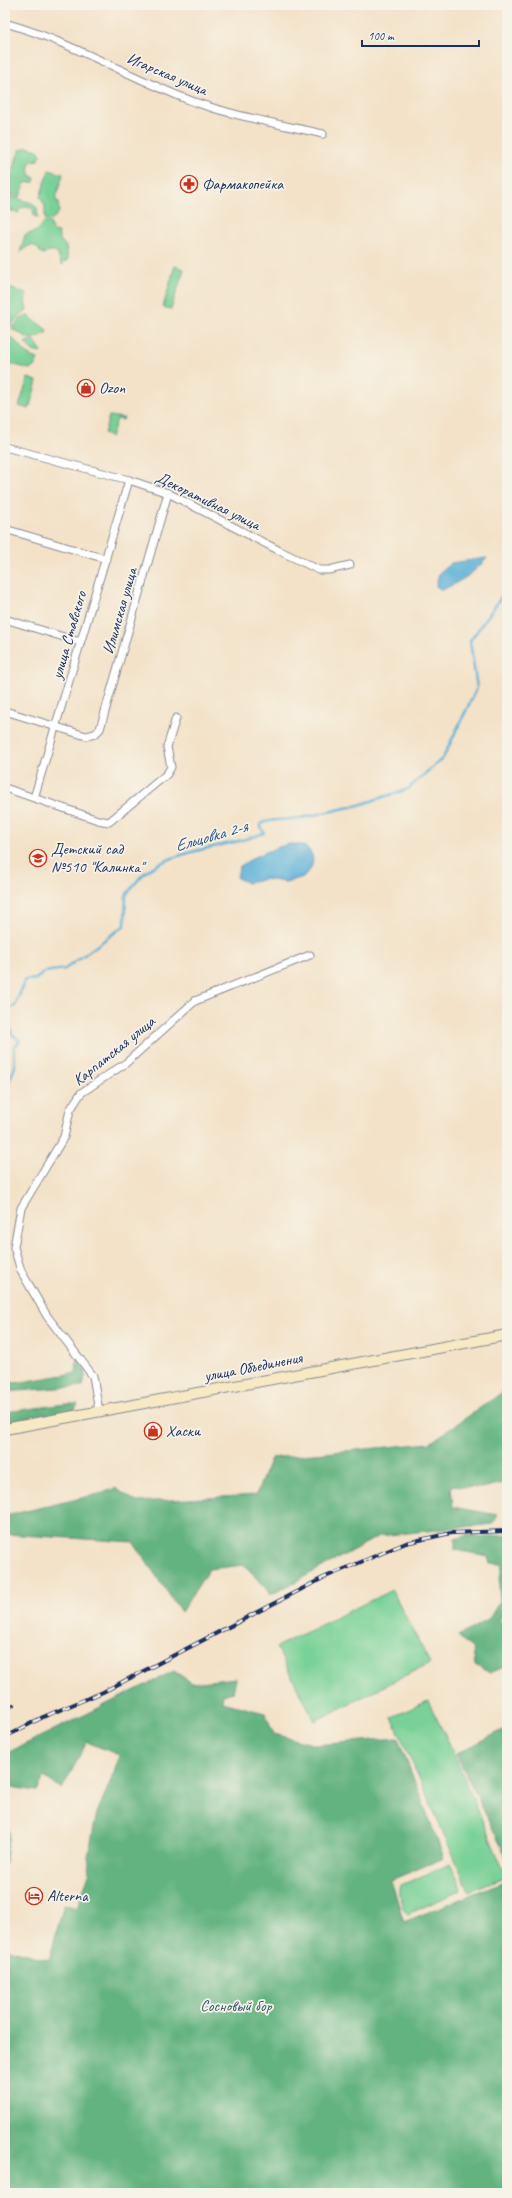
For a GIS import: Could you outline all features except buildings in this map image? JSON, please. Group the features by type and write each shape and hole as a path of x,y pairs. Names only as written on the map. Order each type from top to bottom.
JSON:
{"main road":[{"name":"улица Объединения","path":"5,1429 507,1335"}],"street":[{"name":"Игарская улица","path":"5,24 38,32 178,96 209,107 323,134"},
{"name":"Декоративная улица","path":"5,447 128,480 168,493 320,570 350,566"},
{"name":"улица Ставского","path":"34,798 57,727 80,642 106,559 128,480"},
{"name":"Илимская улица","path":"57,727 86,736 95,734 100,729 168,493"},
{"path":"5,529 106,559"},
{"path":"5,619 80,642"},
{"path":"5,711 57,727"},
{"path":"5,788 98,820 109,822 167,774 171,767 168,747 176,718"},
{"name":"Карпатская улица","path":"99,1411 93,1376 47,1316 21,1271 14,1246 21,1208 64,1138 70,1110 80,1093 126,1063 195,1001 310,955"}],"green space":[{"path":"27,147 38,150 41,155 38,160 30,163 29,171 32,177 35,178 34,182 25,183 20,197 6,193 19,151"},
{"path":"49,170 63,174 55,200 58,201 59,212 51,221 45,219 45,206 40,197"},
{"path":"6,195 32,203 37,208 38,217 34,216 33,209 27,206 20,209 18,213 5,207"},
{"path":"45,221 50,223 53,231 59,232 60,239 66,247 68,259 62,265 57,254 52,251 44,254 40,253 34,246 28,246 20,253 25,235 37,231"},
{"path":"175,266 184,269 171,309 163,307"},
{"path":"5,287 27,293 25,302 27,310 18,316 11,326 6,329"},
{"path":"28,316 47,330 46,333 35,338 28,338 12,329 20,319"},
{"path":"5,335 14,340 28,355 38,359 34,367 30,369 5,362"},
{"path":"31,340 35,341 41,350 40,353 33,351 25,343"},
{"path":"28,378 37,381 29,409 19,406"},
{"path":"109,416 124,418 123,420 117,419 111,437 104,434"},
{"path":"77,1359 86,1371 83,1386 5,1392 5,1381 15,1383 76,1373"},
{"path":"507,1389 507,1482 482,1488 451,1486 453,1507 498,1515 493,1524 379,1536 271,1595 245,1565 209,1569 181,1612 133,1542 5,1534 5,1516 103,1493 115,1488 137,1502 256,1495 271,1458 430,1443"},
{"path":"66,1404 78,1404 74,1411 5,1424 5,1412"},
{"path":"468,1535 484,1537 507,1535 507,1613 499,1619 507,1633 507,1660 504,1667 490,1673 475,1665 473,1649 458,1636 488,1620 500,1601 499,1588 502,1564 490,1564 488,1556 455,1550 455,1539"},
{"path":"392,1590 430,1663 315,1721 276,1647"},
{"name":"Сосновый бор","path":"174,1671 192,1683 236,1678 233,1692 223,1695 222,1702 265,1713 274,1734 316,1745 398,1738 444,1858 391,1880 404,1922 507,1880 507,2193 5,2193 5,1948 49,1960 64,1904 77,1908 90,1871 88,1856 97,1813 114,1773 119,1755 87,1742 62,1789 44,1777 37,1791 5,1786 5,1754"},
{"path":"428,1701 450,1745 506,1876 469,1891 392,1717"},
{"path":"507,1728 507,1858 456,1754"},
{"path":"5,1816 10,1834 5,1865"},
{"path":"450,1864 458,1879 461,1890 408,1914 401,1901 401,1885"}],"water":[{"path":"487,558 472,573 455,584 442,590 436,586 439,573 451,563"},
{"path":"289,844 303,846 312,854 312,865 304,877 285,882 265,879 248,883 237,878 239,867 251,859"}],"waterway":[{"name":"Ельцовка 2-я","path":"5,1091 15,1067 14,1047 20,1041 12,1034 5,1010 15,1006 25,980 36,979 44,972 65,969 125,925 126,895 148,870 162,862 191,852 235,842 264,833 260,825 266,821 301,818 359,805 408,789 443,758 477,688 470,641 507,589"}],"railway":[{"path":"5,1737 43,1717 103,1692 323,1578 406,1543 451,1533 507,1531"},
{"path":"5,1709 13,1705"}],"place":[{"name":"Фармакопейка","path":"189,184"},
{"name":"Ozon","path":"86,388"},
{"name":"Детский сад №510 \"Калинка\"","path":"38,858"},
{"name":"Хаски","path":"153,1431"},
{"name":"Alterna","path":"34,1896"}]}
